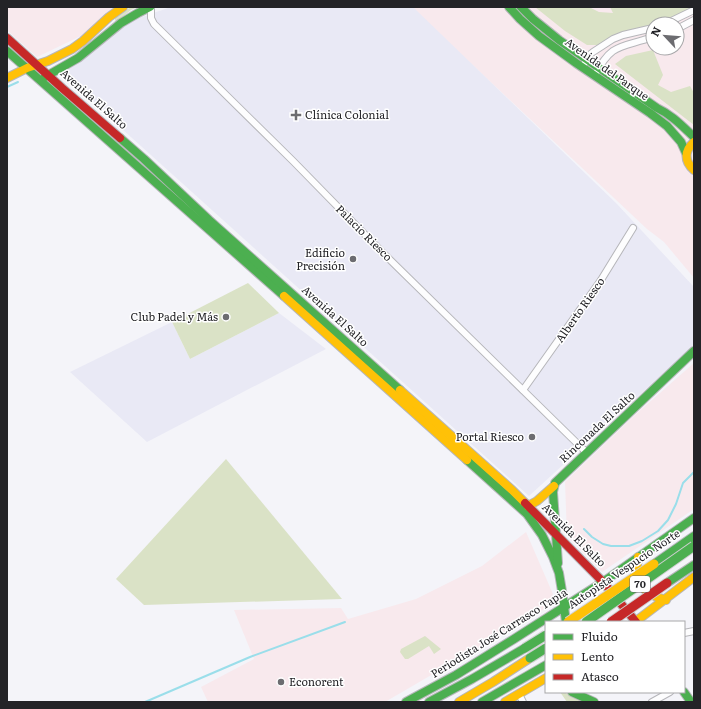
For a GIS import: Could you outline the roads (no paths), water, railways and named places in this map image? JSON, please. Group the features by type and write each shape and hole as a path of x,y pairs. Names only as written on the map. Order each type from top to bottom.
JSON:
{"main road":[{"path":"7,78 27,68 62,55 78,45 109,17 123,7"},
{"path":"40,80 84,55 105,35 124,20 135,13 150,7"},
{"name":"Avenida del Parque","path":"509,7 533,31 657,108 666,112 694,137"},
{"name":"Avenida del Parque","path":"521,7 585,63"},
{"name":"Avenida El Salto","path":"7,38 144,159 215,225 493,473 603,582 635,621"},
{"name":"Avenida El Salto","path":"7,51 361,364 530,518 539,530 550,550 560,574 567,621"},
{"name":"Avenida del Parque","path":"597,71 667,126 680,142 686,153 687,162 694,170"},
{"path":"686,153 688,148 694,142"},
{"name":"Rinconada El Salto","path":"528,506 537,501 554,486 557,481 694,351"},
{"path":"554,486 553,492 560,574"},
{"name":"Periodista José Carrasco Tapia","path":"406,702 456,675 514,639 603,582 694,518"},
{"name":"Autopista Vespucio Norte","path":"568,621 694,536"},
{"name":"70","path":"587,621 694,546"},
{"path":"638,557 636,572 641,586 652,596 666,600"},
{"path":"613,621 667,582 694,565"},
{"path":"637,621 694,578"},
{"path":"429,702 545,636"},
{"path":"514,639 525,637 533,639 539,643 545,651"},
{"path":"458,702 493,682 545,649"},
{"path":"505,702 521,698 544,674"},
{"path":"482,702 544,674"},
{"path":"574,693 594,702"},
{"path":"585,693 594,702"},
{"path":"685,693 691,702"}],"street":[{"name":"Palacio Riesco","path":"150,7 151,18 154,24 291,158 382,252 587,453"},
{"path":"682,16 694,10"},
{"path":"685,25 694,20"},
{"path":"585,63 593,52 613,39 645,30"},
{"path":"597,71 606,56 616,48 645,39"},
{"name":"Alberto Riesco","path":"524,390 601,280 633,228"},
{"path":"652,702 668,693"}],"waterway":[{"path":"7,87 18,82"},
{"path":"584,529 592,537 603,544 611,546 629,546 642,541 658,531 668,520 676,504 683,483 694,472"},
{"path":"145,702 250,657 345,622"}],"place":[{"name":"Clínica Colonial","path":"296,115"},
{"name":"Edificio Precisión","path":"353,259"},
{"name":"Club Padel y Más","path":"226,317"},
{"name":"Portal Riesco","path":"532,437"},
{"name":"Econorent","path":"281,682"}]}
